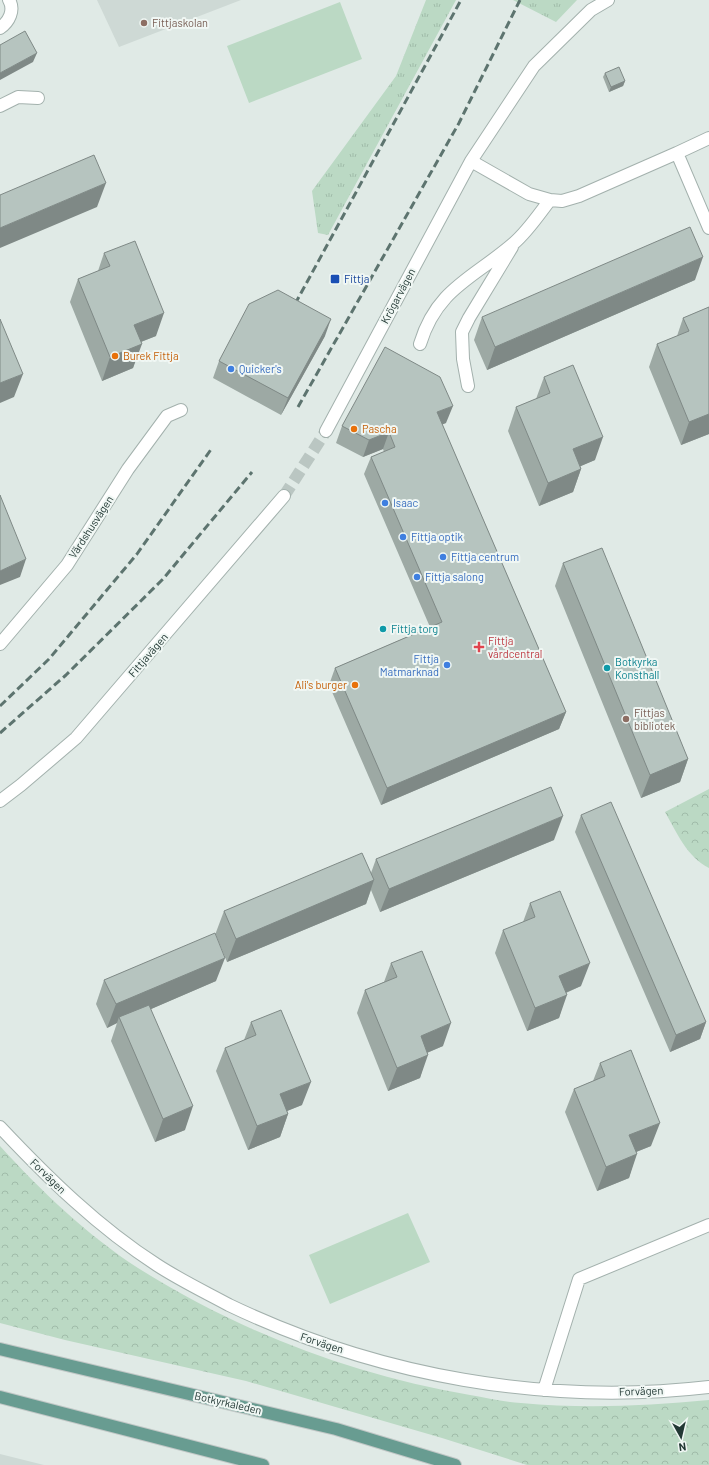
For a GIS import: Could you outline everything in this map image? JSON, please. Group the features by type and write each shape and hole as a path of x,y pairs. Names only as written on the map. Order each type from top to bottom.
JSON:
{"main road":[{"name":"Botkyrkaleden","path":"0,1349 336,1429 455,1465"},
{"path":"0,1397 263,1465"}],"street":[{"path":"0,28 6,24 12,10 9,0"},
{"name":"Krögarvägen","path":"326,431 471,161 534,66 591,10 608,0"},
{"path":"0,106 18,97 38,98"},
{"path":"471,161 529,194 550,200 562,201 579,196 709,138"},
{"path":"677,153 709,228"},
{"path":"468,386 463,359 462,332 515,242 550,200"},
{"path":"420,344 426,326 433,312 445,297 460,282 515,242"},
{"name":"Värdshusvägen","path":"0,644 67,565 128,469 167,416 181,410"},
{"name":"Fittjavägen","path":"0,801 76,738 284,496"},
{"name":"Forvägen","path":"0,1127 50,1179 120,1239 163,1269 200,1290 246,1312 324,1344 426,1372 486,1383 544,1390 604,1393 709,1387"},
{"path":"544,1390 579,1279 709,1225"}],"shaded area":[{"name":"Fittjaskolan","path":"97,0 241,0 119,47"},
{"path":"0,1454 44,1465 0,1465"}],"green space":[{"path":"426,0 456,0 328,235 318,233 312,191 396,76"},
{"path":"513,0 577,0 556,22"},
{"path":"340,2 362,59 249,103 227,46"},
{"path":"709,789 709,868 695,858 683,844 665,812"},
{"path":"0,1146 65,1212 119,1255 177,1291 216,1312 257,1331 340,1363 383,1376 502,1401 545,1405 592,1406 662,1404 709,1400 709,1465 527,1465 442,1438 246,1381 65,1340 0,1323"},
{"path":"408,1213 430,1262 330,1304 309,1255"}],"building":[{"path":"25,31 37,53 0,73 0,45"},
{"path":"619,67 625,81 611,87 605,73"},
{"path":"94,155 106,183 0,228 0,195"},
{"path":"690,227 703,257 495,347 482,317"},
{"path":"135,241 164,313 134,325 142,344 110,357 78,279 110,266 104,253"},
{"path":"278,290 331,319 288,398 219,361 249,304"},
{"path":"709,307 709,414 689,422 657,344 689,331 683,318"},
{"path":"0,319 23,374 0,383"},
{"name":"Fittja centrum","path":"385,347 440,377 453,406 437,412 566,712 387,788 335,668 442,622 371,457 395,447 389,432 369,440 342,426"},
{"path":"573,365 603,437 573,449 581,469 548,483 516,407 550,393 544,377"},
{"path":"0,495 26,559 0,571"},
{"path":"602,548 688,759 650,775 563,563"},
{"path":"551,787 563,816 389,889 376,859"},
{"path":"611,802 706,1022 676,1035 581,815"},
{"path":"362,853 374,880 236,939 224,911"},
{"path":"560,891 590,963 559,976 567,995 535,1008 503,930 535,917 530,903"},
{"path":"215,933 225,958 116,1004 104,980"},
{"path":"422,951 451,1023 421,1036 428,1055 397,1068 365,990 397,977 391,963"},
{"path":"149,1005 193,1106 163,1119 119,1017"},
{"path":"281,1010 311,1082 280,1094 288,1114 257,1126 225,1048 256,1035 251,1022"},
{"path":"631,1050 660,1123 629,1135 637,1154 606,1167 574,1089 605,1076 600,1063"}],"tunnel":[{"path":"284,496 326,431"}],"railway":[{"path":"295,304 461,0"},
{"path":"298,407 459,123 520,0"},
{"path":"0,706 49,659 137,554 212,448"},
{"path":"0,733 66,675 163,579 252,472"}],"place":[{"name":"Fittjaskolan","path":"144,23"},
{"name":"Fittja","path":"335,279"},
{"name":"Burek Fittja","path":"115,356"},
{"name":"Quicker's","path":"231,369"},
{"name":"Pascha","path":"354,429"},
{"name":"Isaac","path":"385,503"},
{"name":"Fittja optik","path":"403,537"},
{"name":"Fittja centrum","path":"443,557"},
{"name":"Fittja salong","path":"417,577"},
{"name":"Fittja torg","path":"383,629"},
{"name":"Fittja vårdcentral","path":"479,647"},
{"name":"Fittja Matmarknad","path":"447,665"},
{"name":"Botkyrka Konsthall","path":"607,668"},
{"name":"Ali's burger","path":"355,685"},
{"name":"Fittjas bibliotek","path":"626,719"}]}
